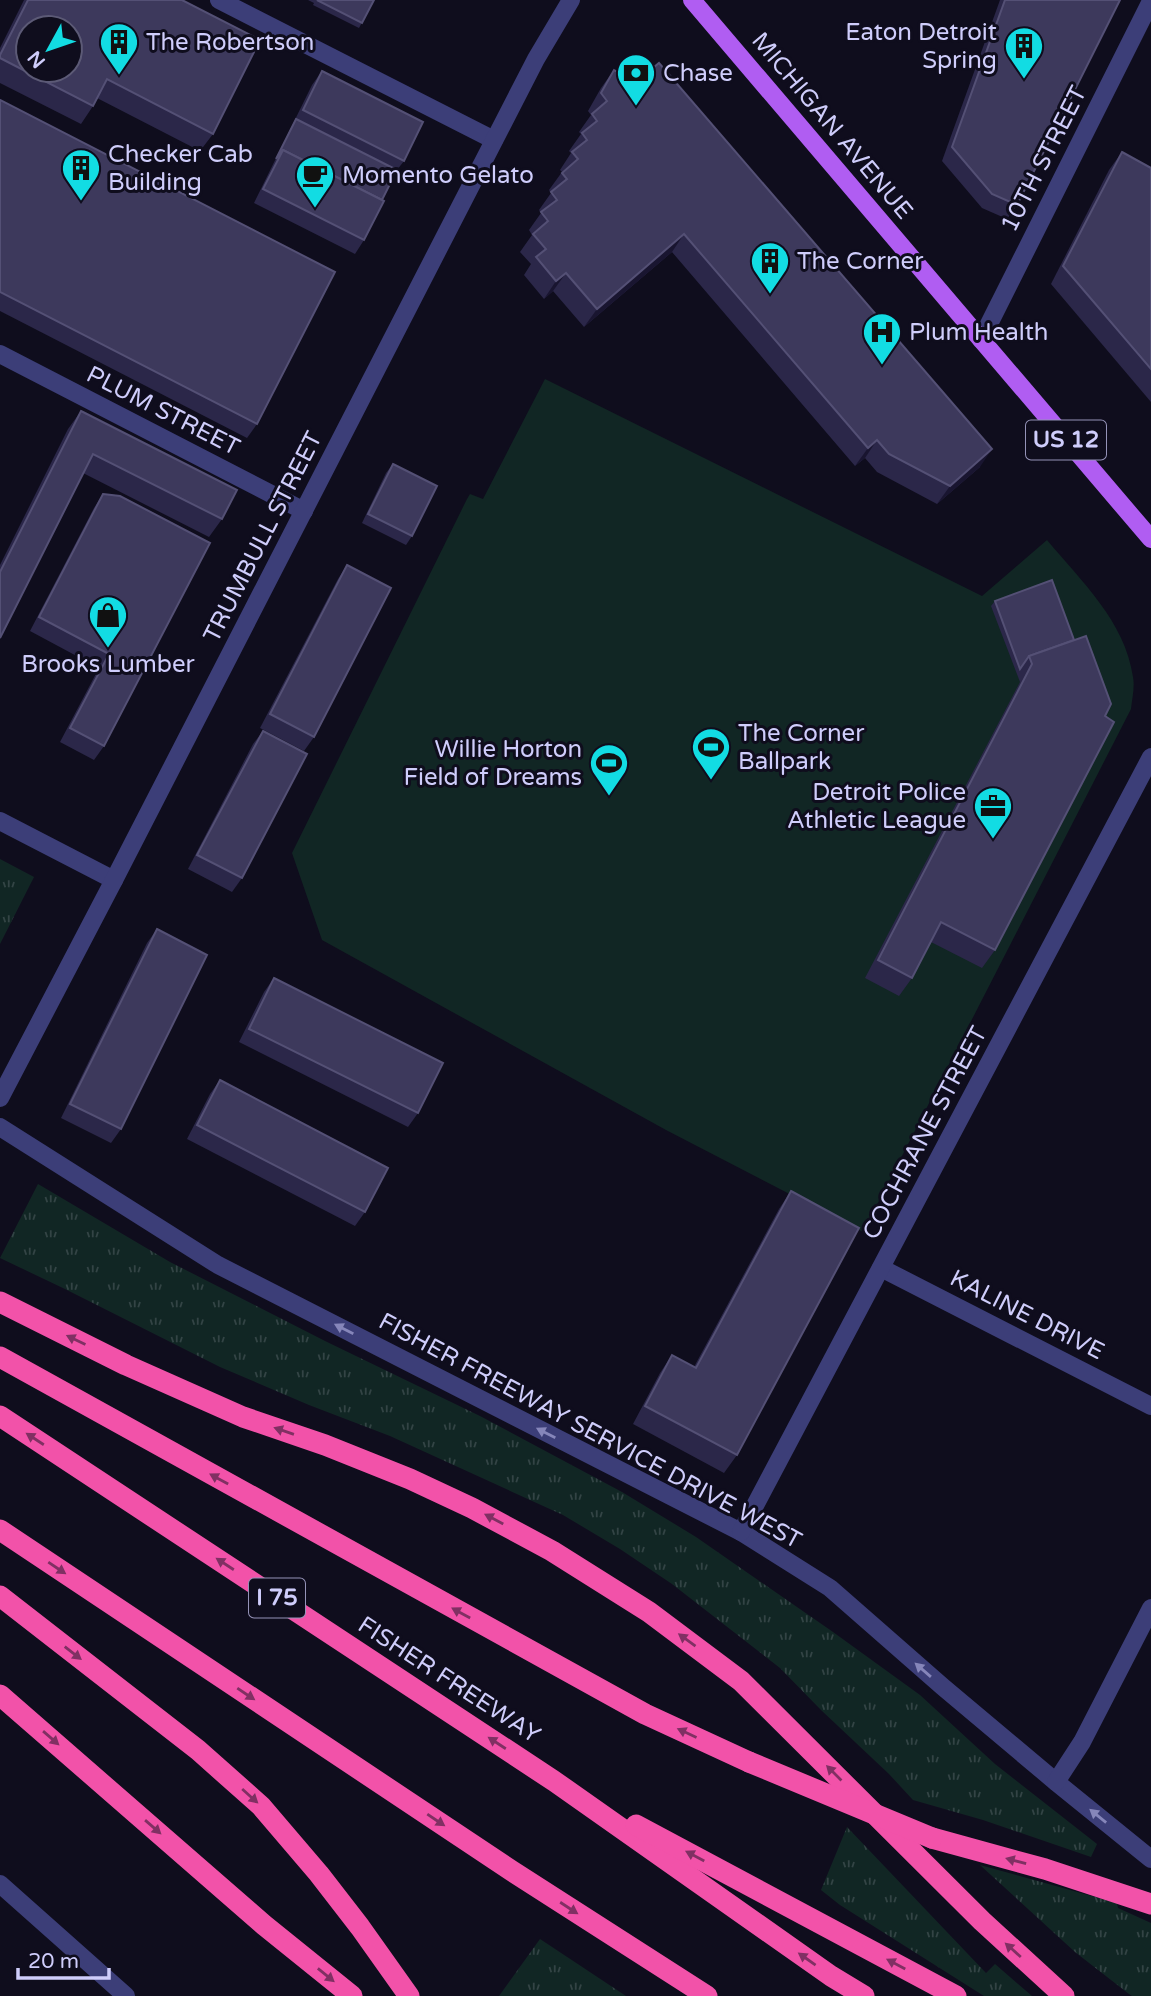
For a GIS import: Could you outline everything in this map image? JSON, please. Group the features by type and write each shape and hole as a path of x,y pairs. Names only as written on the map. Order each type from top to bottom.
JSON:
{"highway":[{"path":"0,1302 126,1365 231,1412 325,1444 472,1507 552,1551 649,1612 741,1681 982,1921 1064,1996"},
{"path":"0,1357 633,1708 749,1762 932,1838 1045,1869 1151,1904"},
{"name":"FISHER FREEWAY","path":"0,1416 554,1781 831,1976 864,1996"},
{"path":"0,1530 512,1871 707,1996"},
{"path":"0,1596 198,1750 261,1805 319,1874 409,1996"},
{"path":"0,1695 264,1925 352,1996"},
{"path":"554,1781 956,1996"}],"main road":[{"name":"MICHIGAN AVENUE","path":"692,0 1151,540"}],"street":[{"path":"219,0 494,141"},
{"name":"TRUMBULL STREET","path":"0,1098 536,60 571,0"},
{"name":"10TH STREET","path":"981,340 1151,1"},
{"name":"PLUM STREET","path":"0,354 304,510"},
{"name":"COCHRANE STREET","path":"741,1532 1151,757"},
{"path":"0,821 114,880"},
{"name":"FISHER FREEWAY SERVICE DRIVE WEST","path":"0,1127 218,1265 741,1532 830,1588 903,1653 1151,1859"},
{"name":"KALINE DRIVE","path":"881,1268 1151,1406"},
{"path":"1056,1782 1082,1742 1151,1608"},
{"path":"0,1884 126,1996"}],"green space":[{"name":"The Corner Ballpark","path":"545,379 982,596 1047,540 1100,603 1121,638 1134,681 1131,709 863,1232 666,1130 322,940 292,853 467,499 470,494 483,499"},
{"path":"0,859 34,877 0,944"},
{"path":"38,1184 170,1262 480,1416 622,1492 696,1537 920,1695 995,1764 1097,1844 1091,1857 983,1820 913,1800 780,1668 672,1584 563,1515 390,1436 220,1367 0,1258"},
{"path":"847,1827 986,1973 995,1964 1032,1996 984,1996 840,1905 821,1890"},
{"path":"980,1865 1117,1903 1118,1908 1151,1923 1151,1996 1129,1994 1075,1952"},
{"path":"540,1939 626,1996 499,1996"}],"building":[{"name":"The Robertson","path":"28,0 182,0 260,40 213,134 107,79 93,106 50,84 84,84 84,14 21,14"},
{"path":"317,0 374,0 362,23"},
{"name":"Eaton Detroit Spring","path":"1005,0 1120,0 1017,205 992,194 952,147"},
{"name":"The Robertson","path":"14,28 14,65 0,58 0,55"},
{"name":"The Corner","path":"659,63 992,449 950,486 889,454 877,440 868,448 684,234 597,309 566,273 556,281 536,257 546,249 533,234 548,221 541,212 557,200 551,192 567,179 562,173 578,159 572,152 587,140 582,133 597,121 592,114 607,101 601,93 614,70 636,82"},
{"path":"322,71 423,122 404,161 303,110"},
{"name":"Checker Cab Building","path":"0,100 335,272 257,424 0,292"},
{"path":"296,119 397,170 382,200 283,150 276,159"},
{"path":"283,150 384,201 364,240 263,189"},
{"path":"1122,152 1151,168 1151,369 1063,266"},
{"path":"81,411 237,490 222,519 93,454 0,638 0,572"},
{"path":"393,464 437,486 412,536 368,514"},
{"name":"Brooks Lumber","path":"103,494 120,496 210,543 104,746 70,728 109,654 39,617"},
{"path":"347,565 391,588 314,737 270,714"},
{"path":"1052,580 1074,640 1029,656 1020,669 995,601"},
{"name":"Detroit Police Athletic League","path":"1086,636 1111,704 1105,716 1114,722 995,950 941,922 912,978 878,960 1032,664 1029,656"},
{"path":"263,731 307,754 242,878 197,855"},
{"path":"157,929 207,955 121,1129 70,1104"},
{"path":"274,978 443,1063 418,1113 249,1029"},
{"path":"220,1080 388,1168 365,1212 197,1125"},
{"path":"791,1191 859,1228 737,1455 645,1406 672,1355 696,1368"}],"place":[{"name":"The Robertson","path":"119,76"},
{"name":"Eaton Detroit Spring","path":"1024,80"},
{"name":"Chase","path":"636,107"},
{"name":"Checker Cab Building","path":"81,202"},
{"name":"Momento Gelato","path":"315,209"},
{"name":"The Corner","path":"770,295"},
{"name":"Plum Health","path":"882,366"},
{"name":"Brooks Lumber","path":"108,649"},
{"name":"The Corner Ballpark","path":"711,781"},
{"name":"Willie Horton Field of Dreams","path":"609,797"},
{"name":"Detroit Police Athletic League","path":"993,840"}]}
